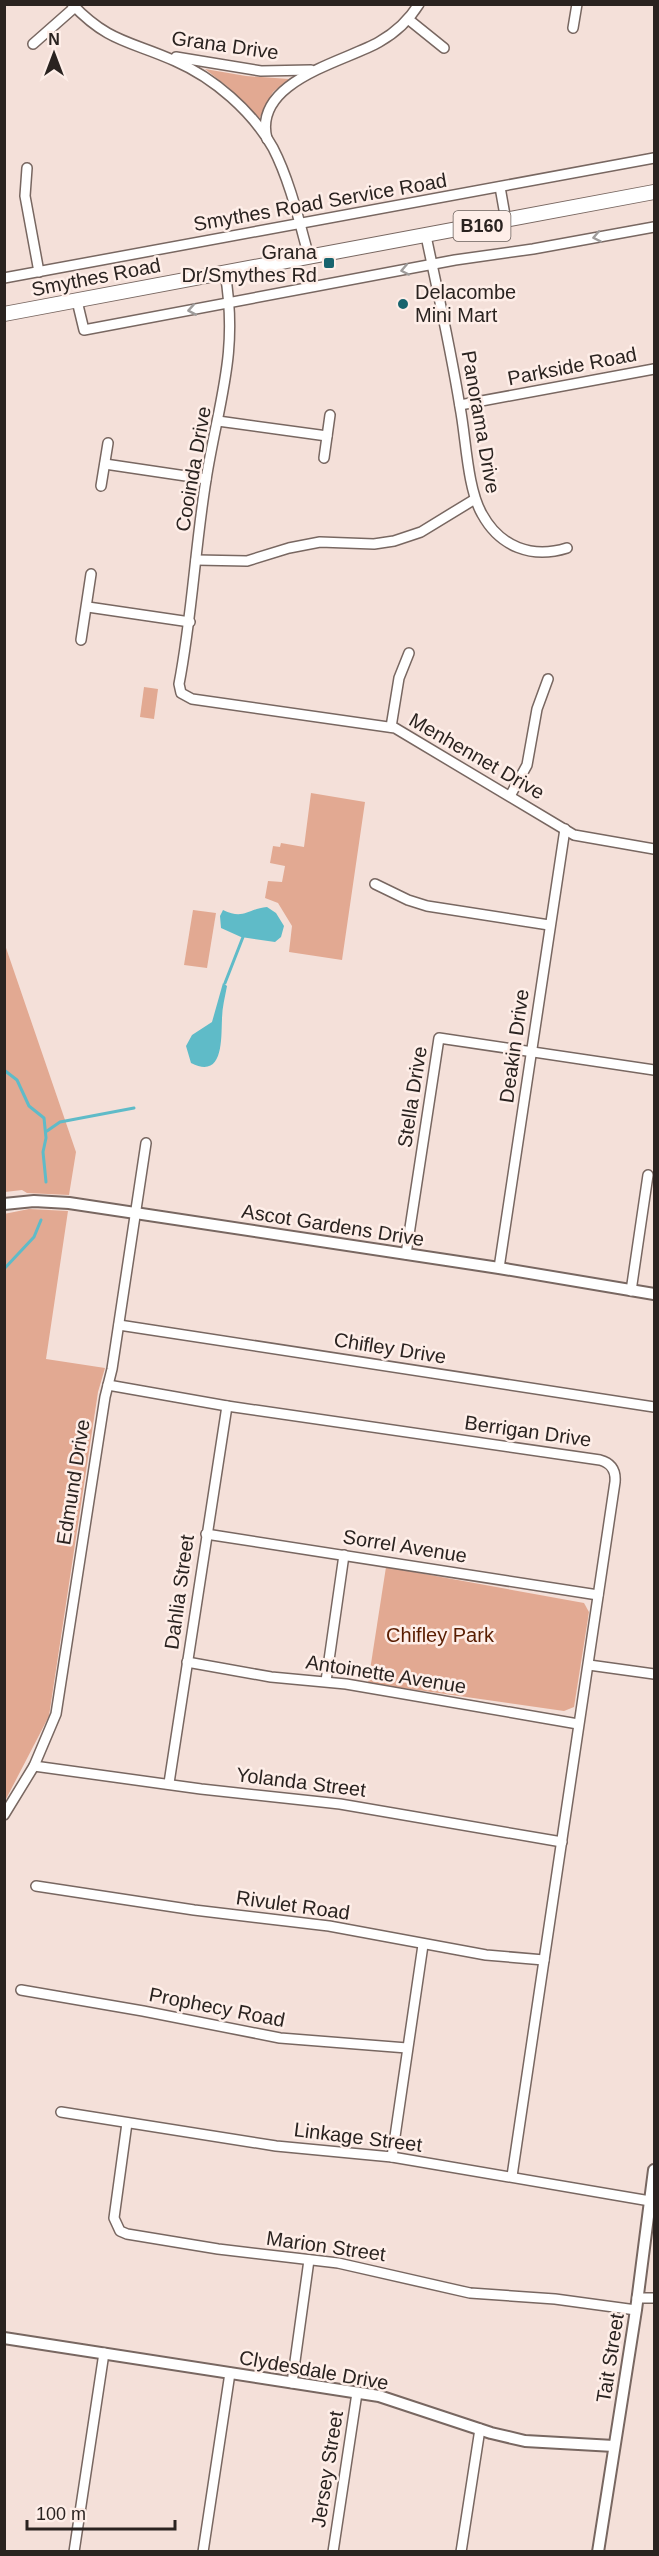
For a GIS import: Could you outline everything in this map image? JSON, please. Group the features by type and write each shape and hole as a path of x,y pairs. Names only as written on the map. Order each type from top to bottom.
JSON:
{"main road":[{"name":"Smythes Road","path":"4,314 654,192"}],"street":[{"path":"268,141 266,125 278,96 297,80 379,42 408,19 419,4"},
{"path":"573,28 577,4"},
{"path":"33,45 74,6"},
{"name":"Grana Drive","path":"74,6 112,37 182,64 225,92 245,112 268,141 278,160 309,257"},
{"path":"408,19 444,48"},
{"name":"Grana Drive","path":"153,52 261,71 305,71 327,65"},
{"name":"Smythes Road Service Road","path":"4,278 654,158"},
{"path":"27,168 26,201 39,272"},
{"path":"500,187 506,221"},
{"path":"76,301 84,330 432,265 654,227"},
{"name":"Panorama Drive","path":"426,236 460,405 475,500 489,526 511,546 538,552 567,548"},
{"name":"Cooinda Drive","path":"187,694 182,672 206,479 229,364 230,303 225,273"},
{"name":"Parkside Road","path":"460,405 654,369"},
{"path":"324,458 330,415"},
{"path":"218,421 327,436"},
{"path":"101,486 108,443"},
{"path":"105,464 206,479"},
{"path":"196,560 247,561 289,548 320,542 374,544 394,541 422,532 475,500"},
{"path":"81,640 88,607 91,574"},
{"path":"88,607 190,622"},
{"path":"391,727 399,678 409,653"},
{"path":"510,796 527,765 537,709 548,679"},
{"name":"Menhennet Drive","path":"187,694 204,700 391,727 403,731 580,837 654,849"},
{"name":"Deakin Drive","path":"499,1268 565,829"},
{"path":"375,884 408,900 427,906 549,925"},
{"name":"Stella Drive","path":"406,1254 439,1038 532,1051"},
{"path":"532,1051 654,1070"},
{"name":"Edmund Drive","path":"4,1815 34,1766 56,1714 146,1143"},
{"path":"631,1291 648,1175"},
{"name":"Ascot Gardens Drive","path":"4,1204 54,1201 499,1268 654,1294"},
{"name":"Chifley Drive","path":"119,1325 654,1407"},
{"name":"Berrigan Drive","path":"108,1385 227,1406 607,1462 614,1470 615,1478 589,1665 578,1724 512,2176"},
{"name":"Dahlia Street","path":"169,1783 227,1406"},
{"name":"Sorrel Avenue","path":"206,1534 598,1595"},
{"path":"326,1681 344,1555"},
{"name":"Antoinette Avenue","path":"187,1662 271,1677 326,1681 578,1724"},
{"path":"589,1665 654,1674"},
{"name":"Yolanda Street","path":"34,1766 340,1804 562,1842"},
{"name":"Rivulet Road","path":"36,1886 194,1910 328,1926 486,1955 544,1960"},
{"path":"392,2157 423,1945"},
{"name":"Prophecy Road","path":"21,1990 280,2038 407,2048"},
{"name":"Linkage Street","path":"61,2112 276,2145 392,2157 650,2201"},
{"name":"Marion Street","path":"127,2123 114,2218 120,2231 127,2234 218,2249 338,2263 470,2293 555,2299 636,2310"},
{"name":"Tait Street","path":"598,2552 638,2298 654,2170"},
{"path":"292,2383 309,2260"},
{"path":"638,2298 654,2298"},
{"name":"Clydesdale Drive","path":"4,2338 379,2396 525,2441 614,2446"},
{"path":"74,2552 104,2354"},
{"path":"203,2552 230,2373"},
{"name":"Jersey Street","path":"333,2552 357,2393"},
{"path":"461,2552 480,2429"}],"green space":[{"path":"205,69 246,76 289,79 273,92 259,119 228,87"},
{"path":"144,687 158,689 154,719 140,717"},
{"path":"311,793 365,802 342,960 289,952 292,926 278,903 265,898 268,881 282,882 285,866 270,863 273,846 280,847 281,843 304,847"},
{"path":"193,910 216,913 207,968 184,965"},
{"path":"4,942 76,1152 69,1195 27,1193 22,1190 5,1192"},
{"path":"29,1209 68,1211 46,1359 105,1368 98,1392 49,1716 5,1801 4,1214"},
{"name":"Chifley Park","path":"386,1567 584,1603 589,1612 574,1707 564,1711 368,1683"}],"water":[{"path":"267,907 276,913 284,926 281,937 275,942 241,937 221,928 220,916 223,910 241,914"},
{"path":"223,983 227,986 218,1055 210,1066 202,1067 191,1063 186,1046 192,1035 212,1022"}],"waterway":[{"path":"225,983 243,937"},
{"path":"4,1070 17,1080 29,1106 44,1118 46,1138 43,1152 46,1182"},
{"path":"47,1131 60,1122 134,1108"},
{"path":"4,1269 34,1237 41,1220"}],"place":[{"name":"Grana Dr/Smythes Rd","path":"329,263"},
{"name":"Delacombe Mini Mart","path":"403,304"}]}
